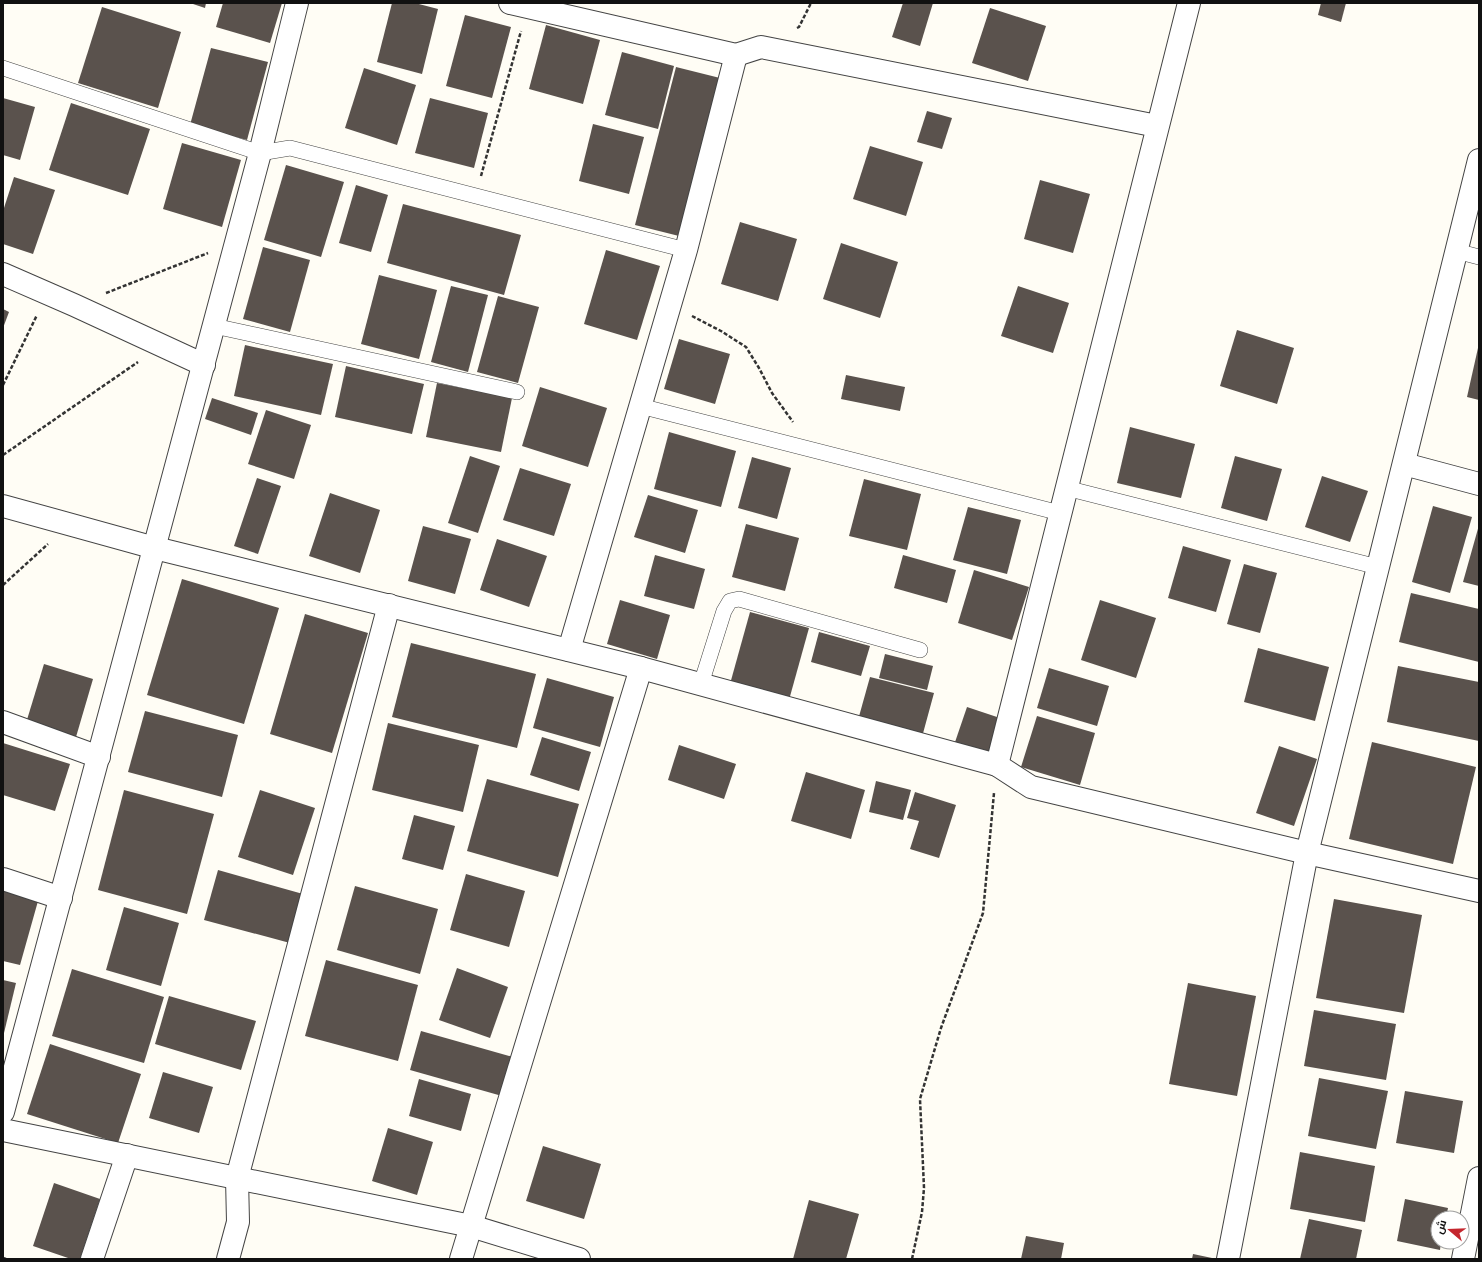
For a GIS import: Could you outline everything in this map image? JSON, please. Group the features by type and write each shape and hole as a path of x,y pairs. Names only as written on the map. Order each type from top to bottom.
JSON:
{"street":[{"path":"3,1112 204,365 260,153 297,3"},
{"path":"996,765 1189,3"},
{"path":"519,5 736,55 761,47 1157,126"},
{"path":"569,650 686,250 736,55"},
{"path":"1228,1259 1307,853 1479,160"},
{"path":"3,274 204,365"},
{"path":"1404,464 1479,484"},
{"path":"3,506 155,548 389,605 701,684 996,765 1031,787 1307,853 1479,891"},
{"path":"228,1259 238,1222 237,1178 389,605"},
{"path":"461,1259 641,668"},
{"path":"3,722 99,757"},
{"path":"3,879 61,898"},
{"path":"3,1130 471,1226 579,1259"},
{"path":"92,1259 127,1155"},
{"path":"1463,1259 1479,1178"}],"lane":[{"path":"3,68 260,153 290,148 686,250"},
{"path":"1456,251 1479,257"},
{"path":"214,326 517,392"},
{"path":"640,406 1060,513"},
{"path":"1066,488 1378,567"},
{"path":"701,684 724,611 730,601 739,599 920,650"}],"path":[{"path":"476,196 519,5"},
{"path":"74,305 236,242"},
{"path":"3,385 48,294"},
{"path":"670,304 721,331 746,347 772,393 812,450"},
{"path":"3,455 162,346"},
{"path":"3,585 70,524"},
{"path":"912,1259 922,1212 923,1196 920,1099 941,1028 983,913 996,765"}],"building":[{"path":"190,3 206,3 205,8"},
{"path":"223,3 282,3 270,43 216,27"},
{"path":"392,3 415,3 438,9 422,74 377,62"},
{"path":"903,3 933,3 920,46 892,37"},
{"path":"1321,3 1346,3 1341,22 1318,15"},
{"path":"102,7 181,32 158,108 78,83"},
{"path":"990,8 1046,26 1028,81 972,63"},
{"path":"465,15 511,27 492,98 446,86"},
{"path":"546,25 600,40 583,104 529,89"},
{"path":"211,48 268,62 247,140 190,125"},
{"path":"622,52 674,66 658,129 605,115"},
{"path":"676,67 720,78 679,236 635,225"},
{"path":"364,68 416,85 397,145 345,128"},
{"path":"3,98 35,107 20,160 3,155"},
{"path":"430,98 488,113 474,168 415,153"},
{"path":"71,103 150,129 128,195 49,170"},
{"path":"927,111 952,118 942,149 917,142"},
{"path":"593,124 644,137 629,194 579,181"},
{"path":"182,143 241,160 222,227 163,209"},
{"path":"870,146 923,162 906,216 853,199"},
{"path":"286,165 344,182 321,257 264,240"},
{"path":"14,177 55,190 33,254 3,244 3,211"},
{"path":"1040,180 1090,194 1073,253 1024,239"},
{"path":"356,185 388,195 371,252 339,243"},
{"path":"403,204 521,235 504,295 387,263"},
{"path":"740,222 797,239 778,301 721,284"},
{"path":"841,243 898,262 880,318 823,299"},
{"path":"263,247 310,260 290,332 243,319"},
{"path":"606,250 660,266 637,340 584,324"},
{"path":"379,275 437,290 419,359 361,344"},
{"path":"451,286 488,295 468,372 431,362"},
{"path":"1018,286 1069,303 1053,353 1001,336"},
{"path":"498,296 539,307 518,383 477,372"},
{"path":"3,309 9,312 3,328"},
{"path":"1237,330 1294,348 1277,404 1220,386"},
{"path":"679,339 730,354 715,404 664,389"},
{"path":"245,345 333,364 321,415 234,396"},
{"path":"1479,348 1479,400 1467,397"},
{"path":"346,366 424,384 412,434 335,417"},
{"path":"846,375 905,387 900,411 841,399"},
{"path":"437,383 512,398 501,452 426,437"},
{"path":"540,387 607,408 588,467 522,446"},
{"path":"212,398 258,413 251,435 205,419"},
{"path":"266,410 311,425 294,479 248,464"},
{"path":"1130,427 1195,444 1181,498 1117,483"},
{"path":"669,432 736,451 721,507 654,489"},
{"path":"470,456 500,466 478,533 448,523"},
{"path":"1235,456 1282,469 1267,521 1221,508"},
{"path":"752,457 791,468 777,519 738,508"},
{"path":"520,468 571,484 554,536 503,520"},
{"path":"1322,476 1368,491 1350,542 1305,527"},
{"path":"257,478 281,486 258,554 234,546"},
{"path":"864,479 921,494 907,550 849,536"},
{"path":"330,493 380,510 360,573 309,556"},
{"path":"648,495 698,510 685,553 634,537"},
{"path":"1433,506 1472,517 1450,593 1412,582"},
{"path":"968,507 1021,520 1007,574 953,560"},
{"path":"746,524 799,538 785,591 732,577"},
{"path":"1479,525 1479,586 1463,582"},
{"path":"423,526 471,539 455,594 408,581"},
{"path":"497,539 547,556 529,607 480,590"},
{"path":"1183,546 1231,560 1216,612 1168,598"},
{"path":"655,555 705,569 694,609 644,596"},
{"path":"903,555 956,570 947,603 894,588"},
{"path":"1244,564 1277,573 1260,633 1227,624"},
{"path":"974,570 1029,587 1012,640 958,623"},
{"path":"182,579 279,608 244,724 147,695"},
{"path":"1411,593 1479,609 1479,662 1399,642"},
{"path":"620,600 670,615 657,659 607,644"},
{"path":"1100,600 1156,618 1136,678 1081,660"},
{"path":"750,612 809,628 789,700 730,684"},
{"path":"305,614 368,633 332,753 270,734"},
{"path":"819,632 870,646 861,676 811,662"},
{"path":"411,643 536,674 517,748 392,717"},
{"path":"1258,648 1329,667 1315,721 1244,702"},
{"path":"885,654 933,666 927,690 879,678"},
{"path":"44,664 93,679 76,737 26,723"},
{"path":"1398,666 1479,682 1479,741 1387,722"},
{"path":"1049,668 1109,686 1097,726 1037,708"},
{"path":"870,677 934,693 922,737 858,720"},
{"path":"547,678 614,697 600,747 533,728"},
{"path":"967,707 1000,718 987,759 953,748"},
{"path":"145,711 238,735 222,797 128,772"},
{"path":"1037,716 1095,733 1080,785 1021,767"},
{"path":"388,723 479,745 463,812 372,790"},
{"path":"542,737 591,752 579,791 530,775"},
{"path":"1372,742 1476,767 1453,864 1349,839"},
{"path":"3,743 70,764 55,811 3,795"},
{"path":"679,745 736,764 724,799 668,780"},
{"path":"1279,746 1317,759 1294,826 1256,813"},
{"path":"806,772 865,790 851,839 791,821"},
{"path":"487,779 579,804 558,877 467,851"},
{"path":"876,781 911,790 903,820 869,812"},
{"path":"124,790 214,814 187,914 98,890"},
{"path":"260,790 315,808 293,875 238,857"},
{"path":"915,792 956,805 939,858 910,849 919,821 907,818"},
{"path":"414,815 455,826 443,870 402,859"},
{"path":"218,870 303,894 290,943 204,920"},
{"path":"466,874 525,891 509,947 450,930"},
{"path":"355,886 438,909 420,974 337,950"},
{"path":"3,891 38,901 20,965 3,961"},
{"path":"1334,899 1422,915 1404,1013 1316,998"},
{"path":"124,907 179,923 161,986 106,970"},
{"path":"326,960 418,985 398,1061 305,1036"},
{"path":"457,968 508,987 490,1038 439,1020"},
{"path":"72,969 164,997 144,1063 52,1036"},
{"path":"3,980 16,983 4,1033 3,1033"},
{"path":"1188,983 1256,996 1237,1096 1169,1084"},
{"path":"169,996 256,1021 241,1070 155,1044"},
{"path":"1314,1010 1396,1024 1386,1080 1304,1066"},
{"path":"421,1031 513,1057 502,1096 410,1070"},
{"path":"50,1044 141,1074 118,1143 27,1114"},
{"path":"163,1072 213,1087 199,1133 149,1118"},
{"path":"1319,1078 1388,1091 1376,1149 1308,1136"},
{"path":"419,1079 471,1094 461,1131 409,1116"},
{"path":"1405,1091 1463,1101 1454,1153 1396,1143"},
{"path":"388,1128 433,1142 417,1195 372,1181"},
{"path":"543,1146 601,1164 584,1219 526,1201"},
{"path":"1300,1152 1375,1166 1365,1222 1290,1209"},
{"path":"54,1183 100,1199 80,1259 71,1259 33,1246"},
{"path":"1405,1199 1448,1208 1448,1210 1430,1210 1430,1248 1397,1241"},
{"path":"809,1200 859,1214 846,1259 793,1259"},
{"path":"1309,1219 1362,1230 1356,1259 1300,1259"},
{"path":"1026,1236 1064,1243 1061,1259 1021,1259"},
{"path":"1193,1254 1212,1258 1212,1259 1192,1259"}]}
